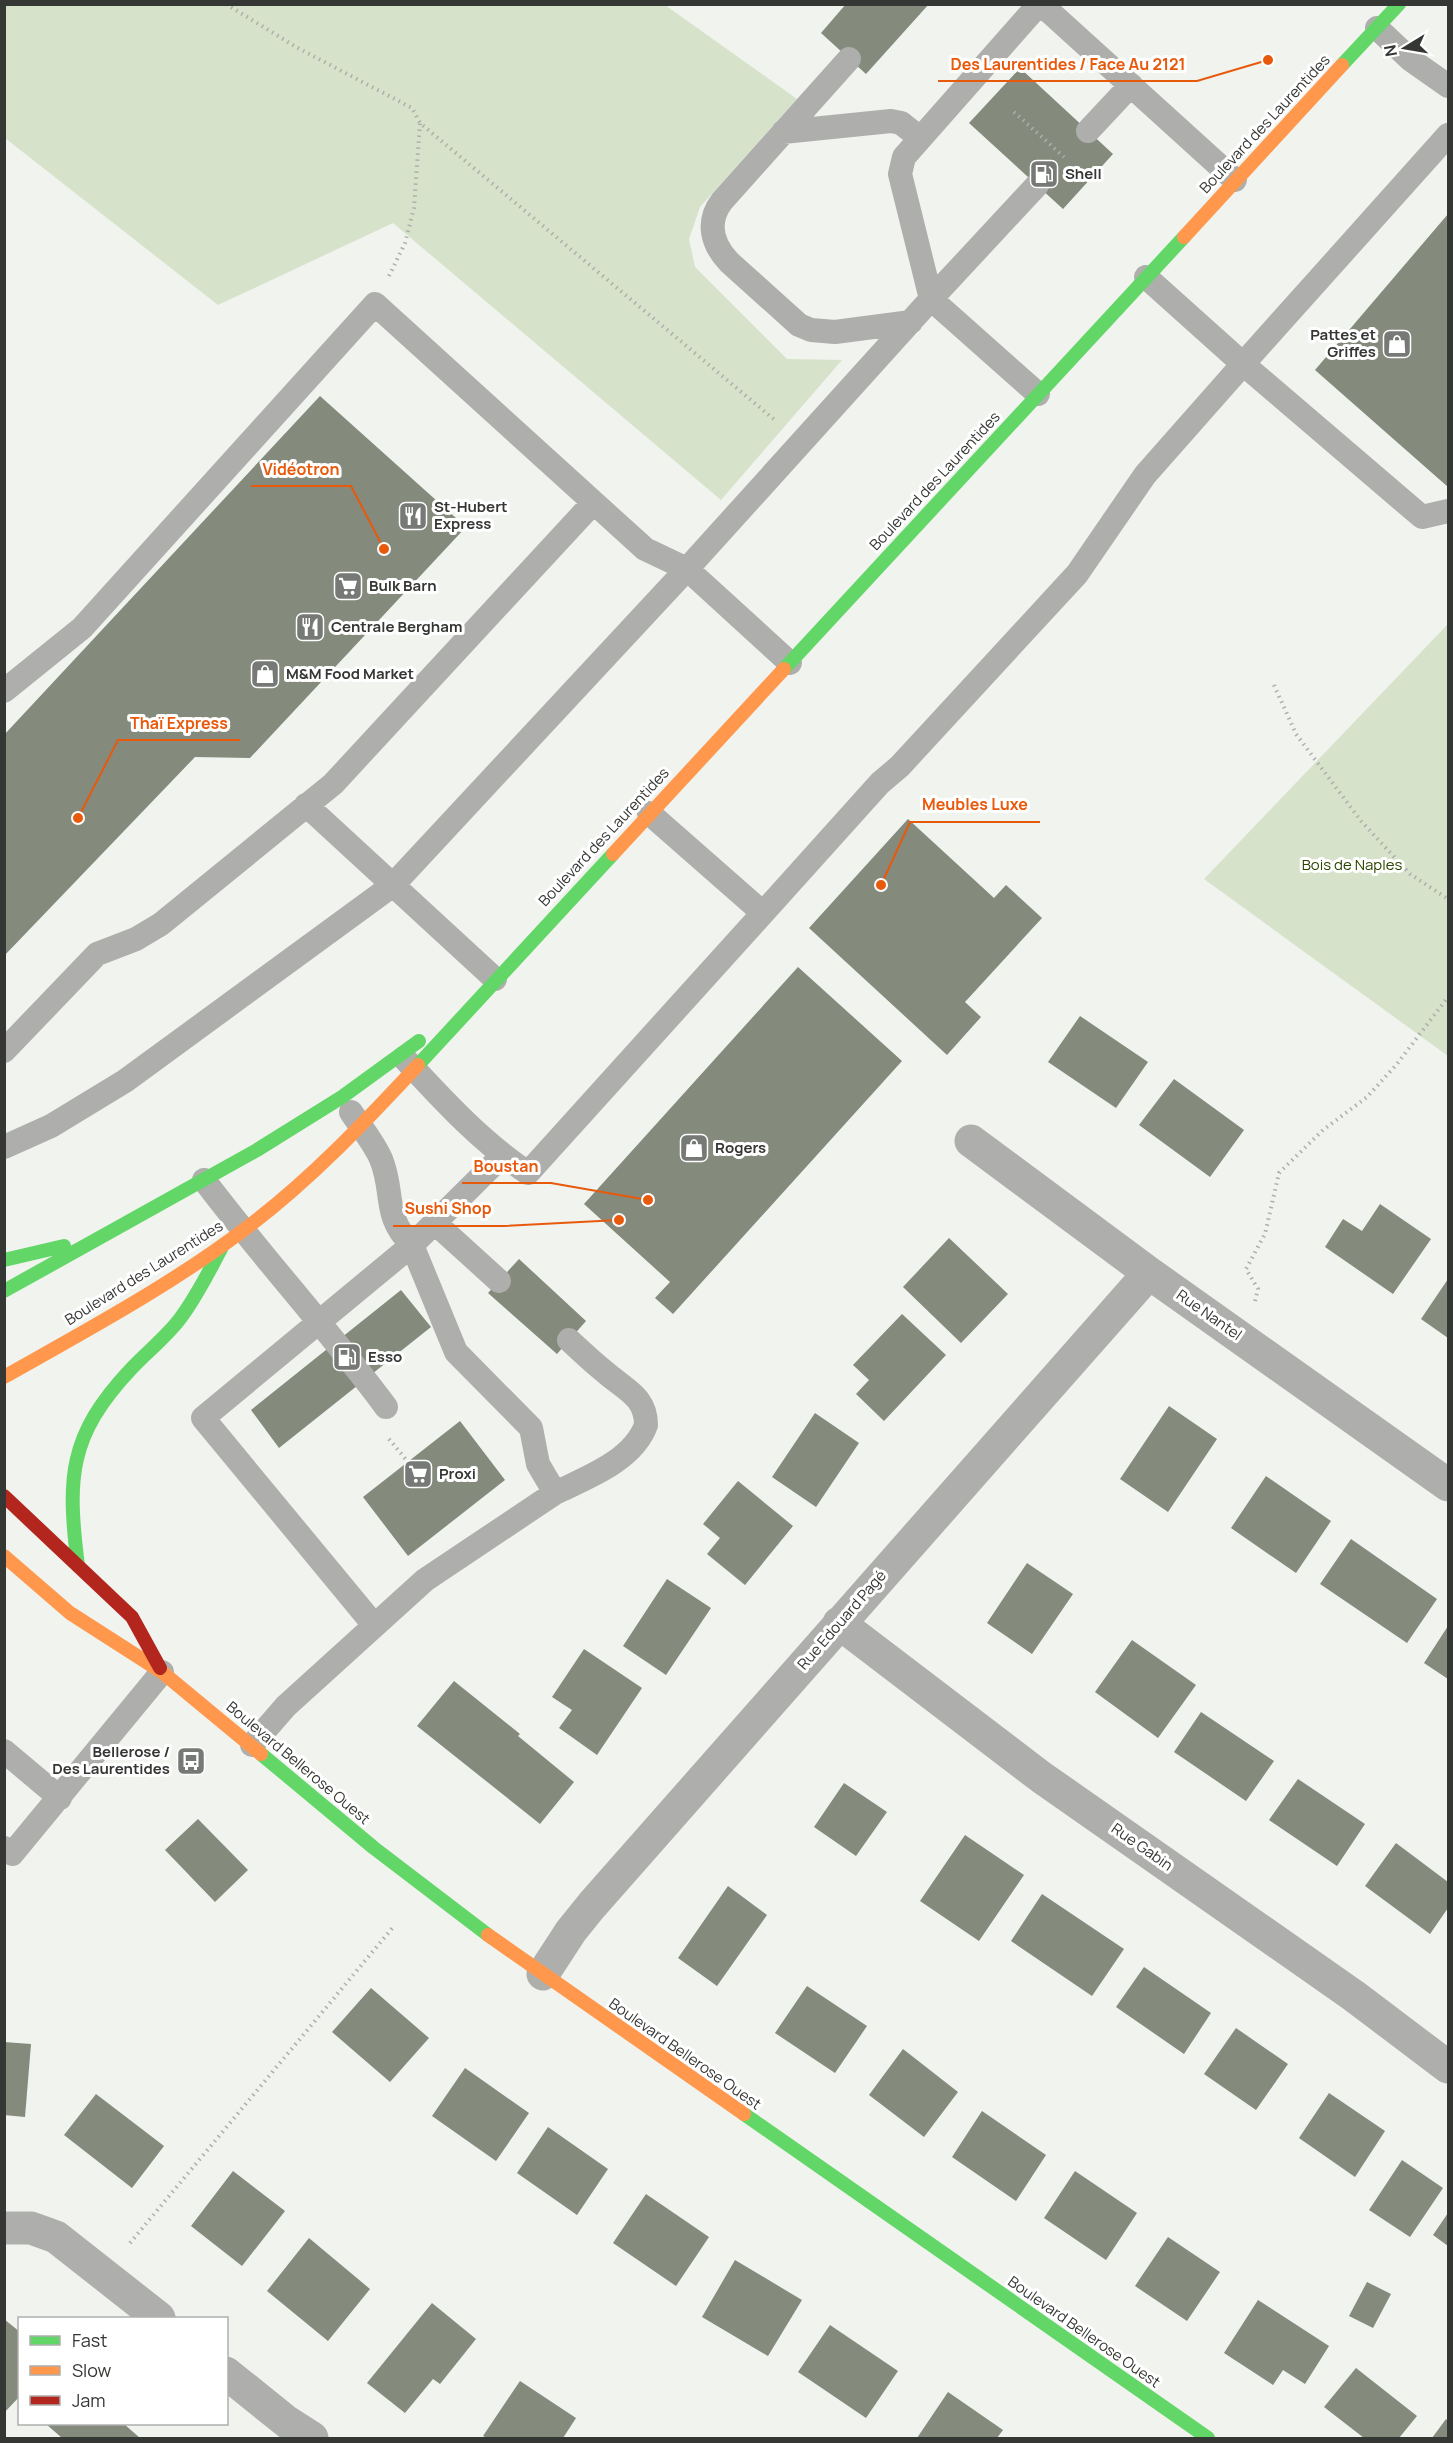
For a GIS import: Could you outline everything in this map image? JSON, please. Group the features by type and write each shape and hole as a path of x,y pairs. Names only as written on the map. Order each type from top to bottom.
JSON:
{"main road":[{"name":"Boulevard des Laurentides","path":"4,1377 233,1237 303,1180 360,1125 407,1062 495,979 1399,4"},
{"name":"Boulevard des Laurentides","path":"4,1291 204,1180 342,1097 407,1062"},
{"path":"4,1260 101,1237"},
{"path":"78,1566 71,1508 72,1470 81,1437 100,1402 184,1313 233,1237"},
{"name":"Boulevard Bellerose Ouest","path":"4,1496 132,1617 162,1672"},
{"name":"Boulevard Bellerose Ouest","path":"4,1556 70,1613 162,1672 374,1848 454,1911 1208,2439"}],"street":[{"name":"Rue Nantel","path":"971,1141 1149,1273 1449,1485"},
{"name":"Rue Edouard Pagé","path":"543,1974 580,1919 1149,1273"},
{"name":"Rue Gabin","path":"839,1623 1041,1777 1354,1996 1449,2067"},
{"path":"4,2228 31,2228 56,2237 156,2317"},
{"path":"228,2375 312,2439"}],"lane":[{"path":"1038,394 932,299 900,174 904,157 1040,4 1235,180"},
{"path":"1377,28 1411,60 1449,86"},
{"path":"849,59 717,208 712,226 715,244 720,252 799,325 811,330 835,332 911,322"},
{"path":"1088,131 1131,85"},
{"path":"783,132 891,121 901,123 920,138"},
{"path":"407,1062 502,1156 528,1173 880,783 900,766 1077,574 1145,475 1449,135"},
{"path":"4,1147 51,1126 125,1081 393,885 687,569 1037,185"},
{"path":"1146,277 1242,364 1422,517 1449,511"},
{"path":"4,691 82,628 375,304 645,549 687,569 790,663"},
{"path":"4,1051 96,954 136,939 161,924 333,784 593,502"},
{"path":"306,805 495,979"},
{"path":"649,813 763,913"},
{"path":"342,1097 380,1158 387,1181 392,1217 404,1237 412,1245 456,1352 531,1428 538,1464 555,1493"},
{"path":"374,1625 203,1418 412,1245 502,1156"},
{"path":"204,1180 233,1237 320,1323 386,1407"},
{"path":"435,1223 499,1281"},
{"path":"252,1745 286,1706 425,1581 555,1493 618,1459 635,1444 646,1425 644,1407 631,1390 606,1373 569,1340"},
{"path":"4,1848 12,1854 162,1672"},
{"path":"4,1751 60,1798"}],"path":[{"path":"226,4 296,47 412,108 420,123 802,442"},
{"path":"1014,112 1064,157"},
{"path":"375,304 405,243 414,208 420,123"},
{"path":"1274,685 1296,734 1361,821 1410,874 1449,899"},
{"path":"1236,1334 1254,1306 1258,1288 1246,1269 1265,1234 1279,1173 1323,1130 1367,1097 1397,1064 1449,997"},
{"path":"130,2243 394,1926"}],"green space":[{"path":"4,5 665,5 797,99 700,207 689,239 695,267 787,359 842,360 721,500 393,223 218,305 5,138"},
{"name":"Bois de Naples","path":"1448,624 1448,1056 1204,879"}],"building":[{"path":"846,4 929,4 866,74 821,33"},
{"path":"1020,68 1113,154 1063,209 969,123"},
{"path":"1448,214 1448,487 1315,370"},
{"path":"320,396 466,527 250,758 195,757 4,956 4,735"},
{"path":"908,819 994,898 1006,885 1042,918 965,1002 981,1017 947,1055 809,928"},
{"path":"798,967 902,1061 673,1314 655,1298 670,1282 584,1204"},
{"path":"1080,1016 1148,1062 1116,1108 1048,1062"},
{"path":"1174,1079 1244,1130 1210,1177 1139,1125"},
{"path":"1380,1204 1431,1239 1393,1294 1325,1247 1343,1219 1362,1231"},
{"path":"949,1238 1008,1294 961,1343 903,1287"},
{"path":"519,1259 586,1321 557,1354 488,1293"},
{"path":"1448,1279 1448,1338 1421,1319"},
{"path":"401,1290 431,1327 279,1448 251,1410"},
{"path":"902,1314 946,1355 884,1421 856,1394 869,1380 853,1365"},
{"path":"1169,1406 1217,1439 1168,1512 1120,1479"},
{"path":"815,1413 859,1443 816,1507 772,1477"},
{"path":"460,1421 505,1480 408,1556 363,1497"},
{"path":"1266,1476 1331,1521 1296,1573 1231,1528"},
{"path":"738,1481 793,1526 745,1585 707,1554 720,1538 703,1524"},
{"path":"1351,1539 1437,1599 1407,1643 1320,1584"},
{"path":"1027,1563 1073,1594 1032,1654 987,1623"},
{"path":"667,1579 711,1608 666,1675 623,1646"},
{"path":"1448,1626 1448,1679 1424,1663"},
{"path":"1132,1640 1196,1685 1158,1738 1095,1692"},
{"path":"584,1649 642,1688 597,1755 559,1728 572,1710 552,1697"},
{"path":"454,1681 520,1734 518,1736 574,1782 540,1824 417,1726"},
{"path":"1201,1712 1274,1761 1246,1801 1174,1752"},
{"path":"1298,1779 1365,1824 1337,1866 1269,1820"},
{"path":"844,1783 887,1812 856,1856 814,1827"},
{"path":"198,1819 248,1870 215,1902 165,1850"},
{"path":"965,1835 1024,1875 979,1941 920,1901"},
{"path":"1396,1843 1448,1882 1448,1908 1430,1934 1365,1886"},
{"path":"728,1886 767,1915 717,1986 678,1958"},
{"path":"1042,1894 1124,1949 1092,1996 1011,1941"},
{"path":"1144,1967 1211,2013 1184,2054 1116,2007"},
{"path":"807,1986 867,2026 835,2073 775,2033"},
{"path":"371,1988 429,2038 390,2082 332,2032"},
{"path":"1236,2028 1288,2064 1256,2110 1204,2074"},
{"path":"4,2042 31,2044 25,2117 4,2115"},
{"path":"903,2049 958,2092 924,2137 869,2095"},
{"path":"465,2068 529,2113 496,2161 432,2116"},
{"path":"1329,2093 1385,2131 1355,2177 1299,2138"},
{"path":"96,2094 164,2146 132,2188 64,2135"},
{"path":"982,2111 1046,2155 1016,2201 952,2157"},
{"path":"548,2127 608,2169 577,2215 517,2173"},
{"path":"1402,2160 1443,2188 1410,2237 1369,2210"},
{"path":"233,2171 285,2211 242,2266 191,2226"},
{"path":"1075,2171 1137,2213 1106,2260 1044,2218"},
{"path":"646,2194 709,2237 676,2286 613,2243"},
{"path":"1448,2213 1448,2246 1433,2235"},
{"path":"1168,2237 1220,2272 1187,2321 1135,2286"},
{"path":"309,2238 370,2289 328,2341 267,2291"},
{"path":"735,2260 802,2300 768,2356 702,2317"},
{"path":"1367,2282 1391,2294 1373,2328 1349,2316"},
{"path":"1258,2300 1329,2346 1305,2384 1283,2370 1273,2385 1224,2353"},
{"path":"432,2303 476,2339 440,2384 433,2379 405,2413 367,2383"},
{"path":"4,2319 18,2330 18,2398 4,2413"},
{"path":"830,2325 898,2371 866,2418 798,2372"},
{"path":"1356,2368 1417,2416 1399,2438 1364,2438 1324,2407"},
{"path":"520,2381 576,2418 563,2438 487,2438 483,2436"},
{"path":"948,2392 1003,2430 997,2438 917,2438"},
{"path":"1446,2419 1448,2438 1432,2438"},
{"path":"47,2425 125,2425 140,2438 62,2438"}],"traffic: fast":[{"path":"1342,65 1399,4"},
{"path":"784,669 1184,237"},
{"path":"418,1065 613,854"},
{"path":"4,1291 257,1150 342,1097 419,1041"},
{"path":"4,1260 64,1246"},
{"path":"78,1566 73,1483 84,1438 110,1393 185,1312 221,1249"},
{"path":"261,1754 374,1848 488,1935"},
{"path":"744,2114 1208,2438"}],"traffic: slow":[{"path":"1184,237 1342,65"},
{"path":"613,854 784,669"},
{"path":"4,1377 160,1287 249,1226 294,1189 358,1129 418,1065"},
{"path":"4,1556 70,1613 162,1672 261,1754"},
{"path":"488,1935 744,2114"}],"traffic: jam":[{"path":"4,1496 132,1617 160,1668"}],"place":[{"name":"Des Laurentides / Face Au 2121","path":"1268,60"},
{"name":"Shell","path":"1044,174"},
{"name":"Pattes et Griffes","path":"1397,344"},
{"name":"St-Hubert Express","path":"413,516"},
{"name":"Vidéotron","path":"384,549"},
{"name":"Bulk Barn","path":"348,586"},
{"name":"Centrale Bergham","path":"310,627"},
{"name":"M&M Food Market","path":"265,674"},
{"name":"Thaï Express","path":"78,818"},
{"name":"Meubles Luxe","path":"881,885"},
{"name":"Rogers","path":"694,1148"},
{"name":"Boustan","path":"648,1200"},
{"name":"Sushi Shop","path":"619,1220"},
{"name":"Esso","path":"347,1357"},
{"name":"Proxi","path":"418,1474"},
{"name":"Bellerose / Des Laurentides","path":"191,1761"}]}
